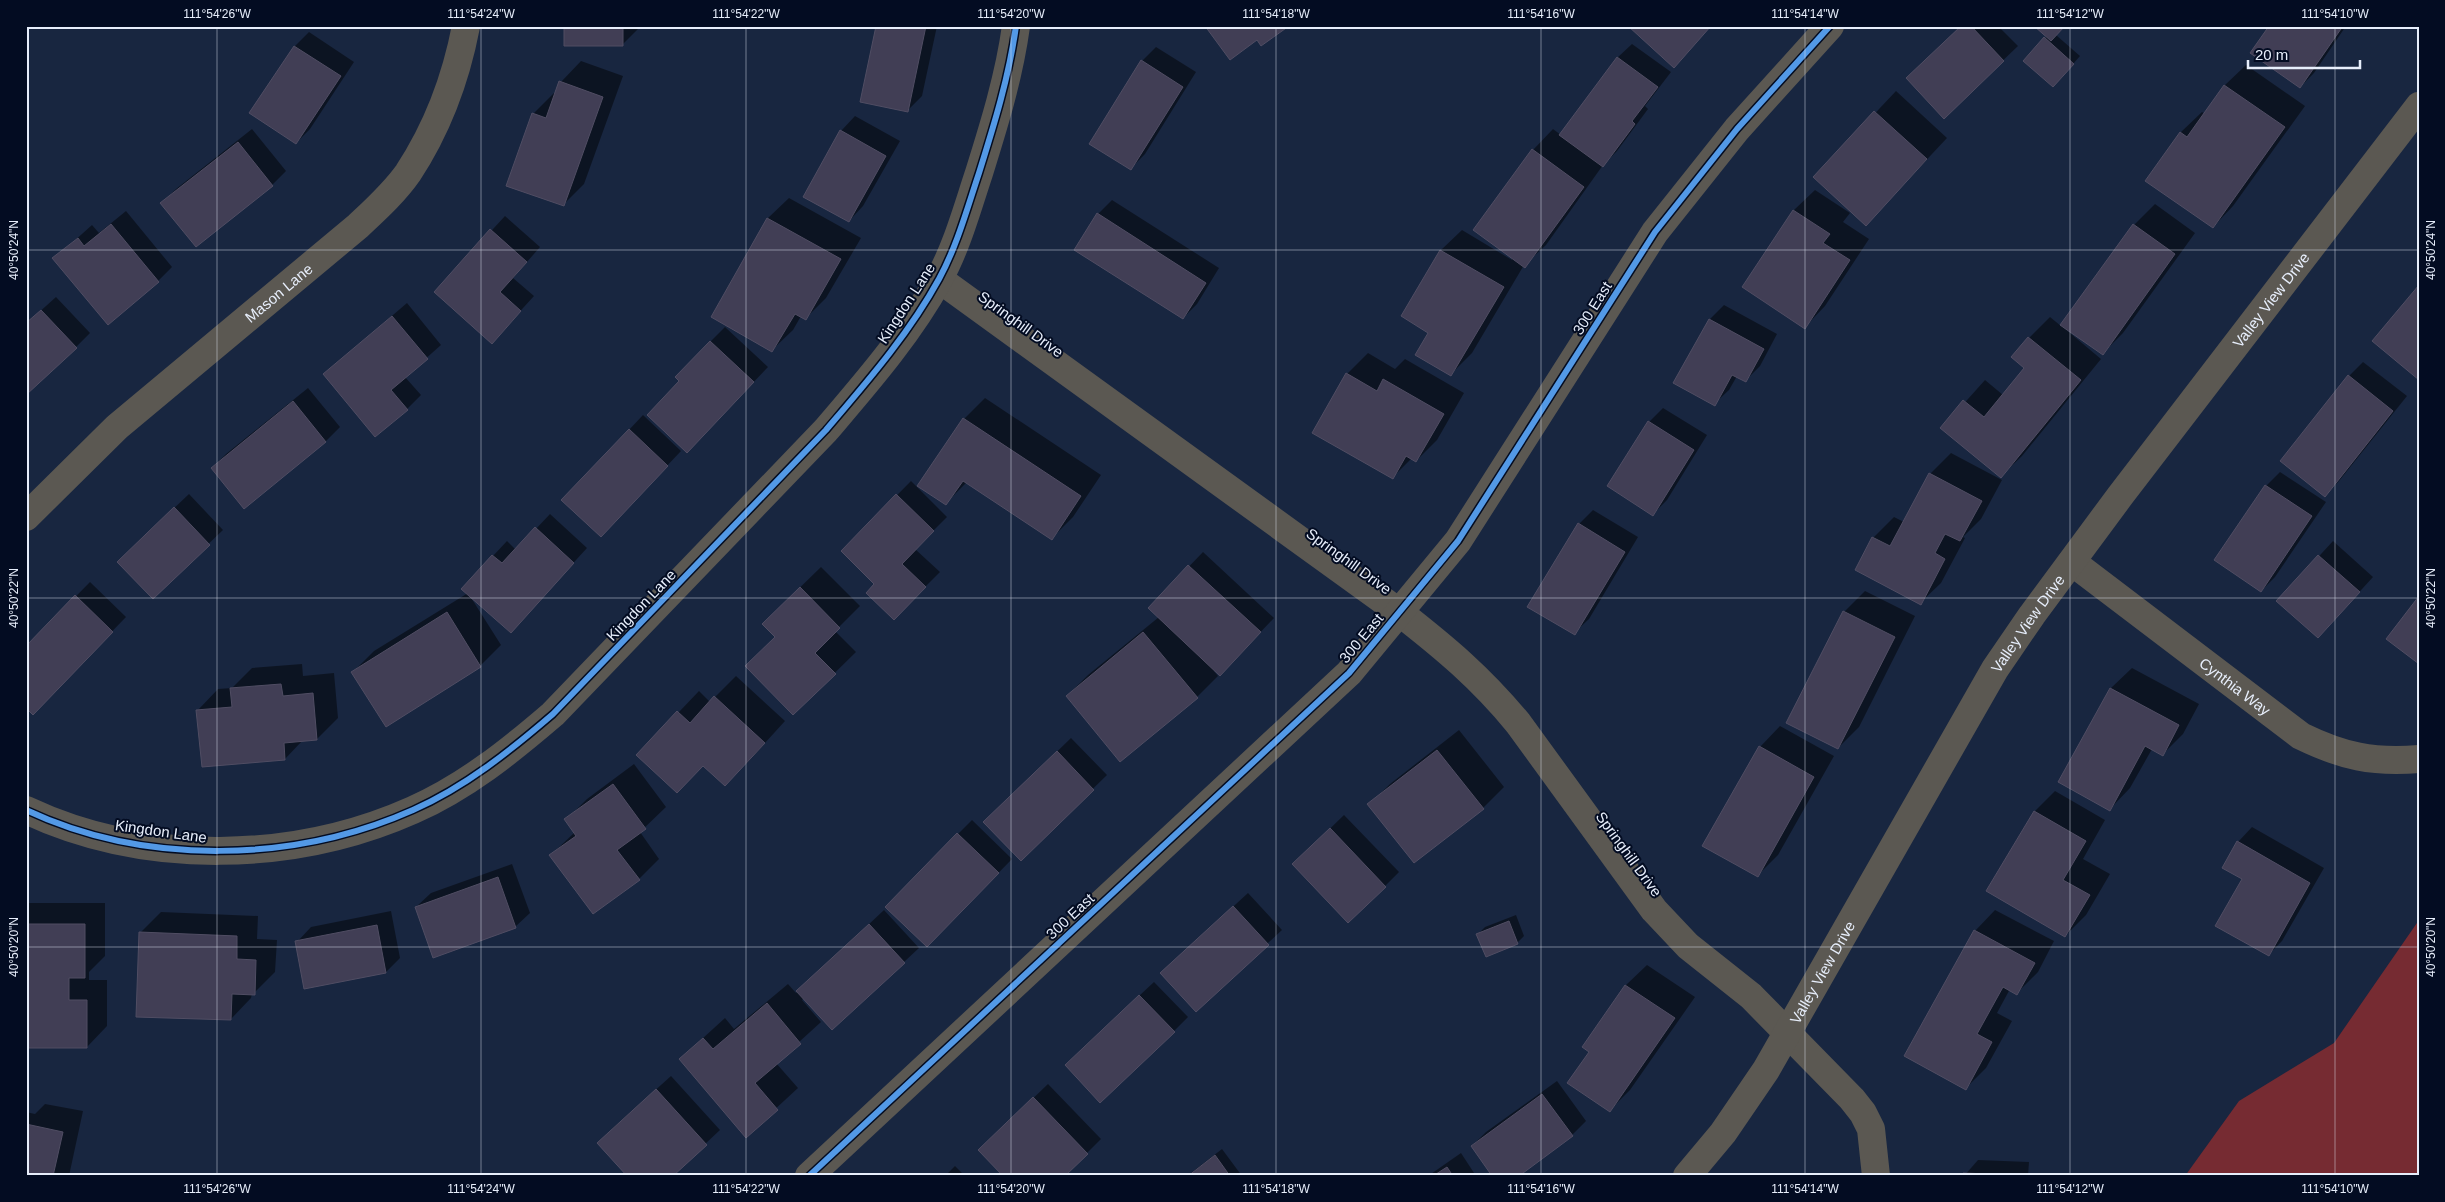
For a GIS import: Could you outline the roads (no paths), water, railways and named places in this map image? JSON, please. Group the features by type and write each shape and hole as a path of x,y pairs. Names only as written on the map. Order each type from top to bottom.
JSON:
{"street":[{"name":"Mason Lane","path":"26,517 117,427 358,226 385,201 407,174 426,141 459,63 466,26"},
{"name":"Kingdon Lane","path":"26,810 88,832 138,843 195,851 254,851 307,844 361,830 413,810 460,785 508,752 553,714 826,430 891,351 939,279 962,225 1000,105 1016,26"},
{"name":"300 East","path":"809,1176 1349,673 1458,541 1655,232 1737,128 1830,26"},
{"name":"Valley View Drive","path":"1687,1176 1723,1133 1789,1033 1995,669 2032,615 2126,488 2419,106"},
{"name":"Springhill Drive","path":"939,279 1399,612 1456,656 1498,699 1654,910 1674,934 1751,996 1827,1071 1863,1112 1871,1130 1876,1176"},
{"name":"Cynthia Way","path":"2072,562 2301,736 2330,750 2361,759 2393,761 2419,759"}]}
